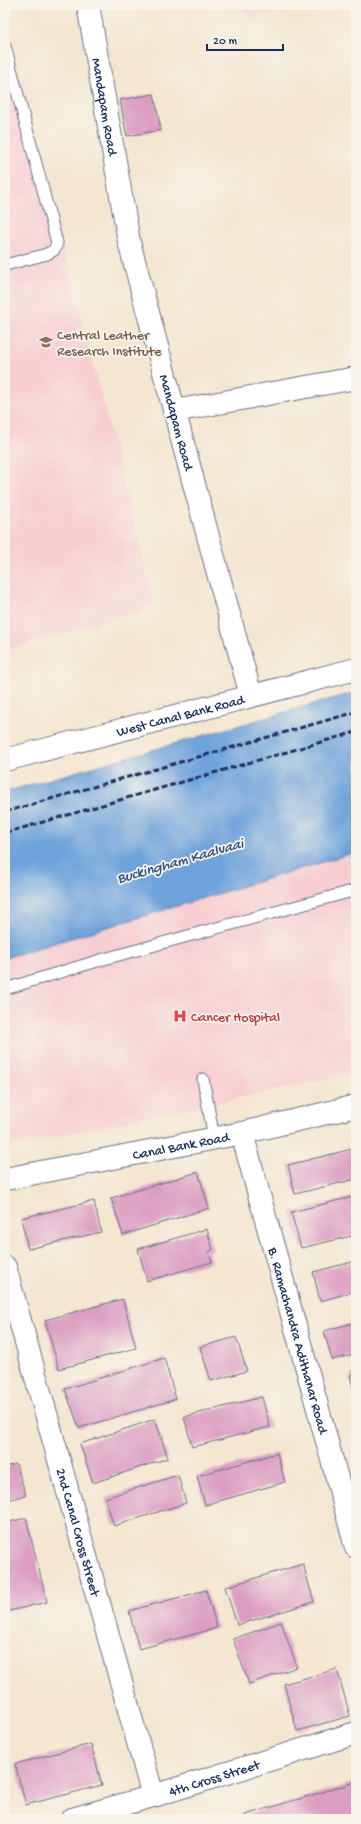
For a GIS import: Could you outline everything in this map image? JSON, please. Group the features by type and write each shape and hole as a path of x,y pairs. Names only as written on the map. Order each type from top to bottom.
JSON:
{"street":[{"name":"Mandapam Road","path":"88,5 129,242 250,696"},
{"path":"174,411 356,378"},
{"name":"West Canal Bank Road","path":"5,760 356,668"},
{"name":"Canal Bank Road","path":"5,1180 242,1133 356,1106"},
{"name":"B. Ramachandra Adithanar Road","path":"242,1133 356,1547"},
{"name":"2nd Canal Cross Street","path":"5,1267 153,1796"},
{"name":"4th Cross Street","path":"72,1819 153,1796 356,1733"}],"lane":[{"path":"5,46 57,243 54,250 47,254 5,265"},
{"path":"5,989 112,956 356,890"},
{"path":"203,1079 214,1138"}],"shaded area":[{"path":"244,5 312,5 247,19"},
{"name":"Central Leather Research Institute","path":"5,20 155,606 5,650"},
{"name":"Cancer Hospital","path":"356,852 356,1073 5,1147 5,958"}],"water":[{"name":"Buckingham Kaalvaai","path":"356,692 356,852 5,958 5,792"}],"building":[{"path":"154,94 161,130 127,136 120,100"},
{"path":"356,1148 356,1179 295,1194 288,1165"},
{"path":"198,1172 209,1208 123,1235 111,1198"},
{"path":"356,1196 356,1235 301,1248 291,1212"},
{"path":"94,1201 101,1232 28,1249 21,1218"},
{"path":"207,1229 213,1250 208,1252 212,1262 147,1281 138,1249"},
{"path":"356,1261 356,1291 320,1301 313,1272"},
{"path":"123,1299 136,1348 59,1369 45,1320"},
{"path":"356,1322 356,1354 332,1360 324,1331"},
{"path":"236,1337 247,1371 211,1381 200,1347"},
{"path":"164,1358 176,1399 79,1428 65,1389"},
{"path":"356,1373 356,1395 355,1395 350,1375"},
{"path":"262,1397 270,1427 192,1447 184,1417"},
{"path":"155,1419 168,1458 93,1483 80,1444"},
{"path":"277,1453 285,1482 205,1505 197,1476"},
{"path":"16,1464 26,1495 5,1501 5,1467"},
{"path":"178,1475 186,1503 114,1526 105,1498"},
{"path":"26,1518 47,1602 5,1612 5,1523"},
{"path":"303,1564 314,1602 237,1625 225,1587"},
{"path":"206,1590 217,1628 139,1649 129,1611"},
{"path":"281,1622 297,1667 249,1684 233,1639"},
{"path":"337,1669 350,1716 297,1731 284,1684"},
{"path":"91,1744 102,1785 26,1805 15,1764"},
{"path":"356,1782 356,1819 246,1819 245,1815"}],"railway":[{"path":"5,812 356,712"},
{"path":"5,833 356,732"}],"place":[{"name":"Central Leather Research Institute","path":"46,342"},
{"name":"Cancer Hospital","path":"180,1016"}]}
